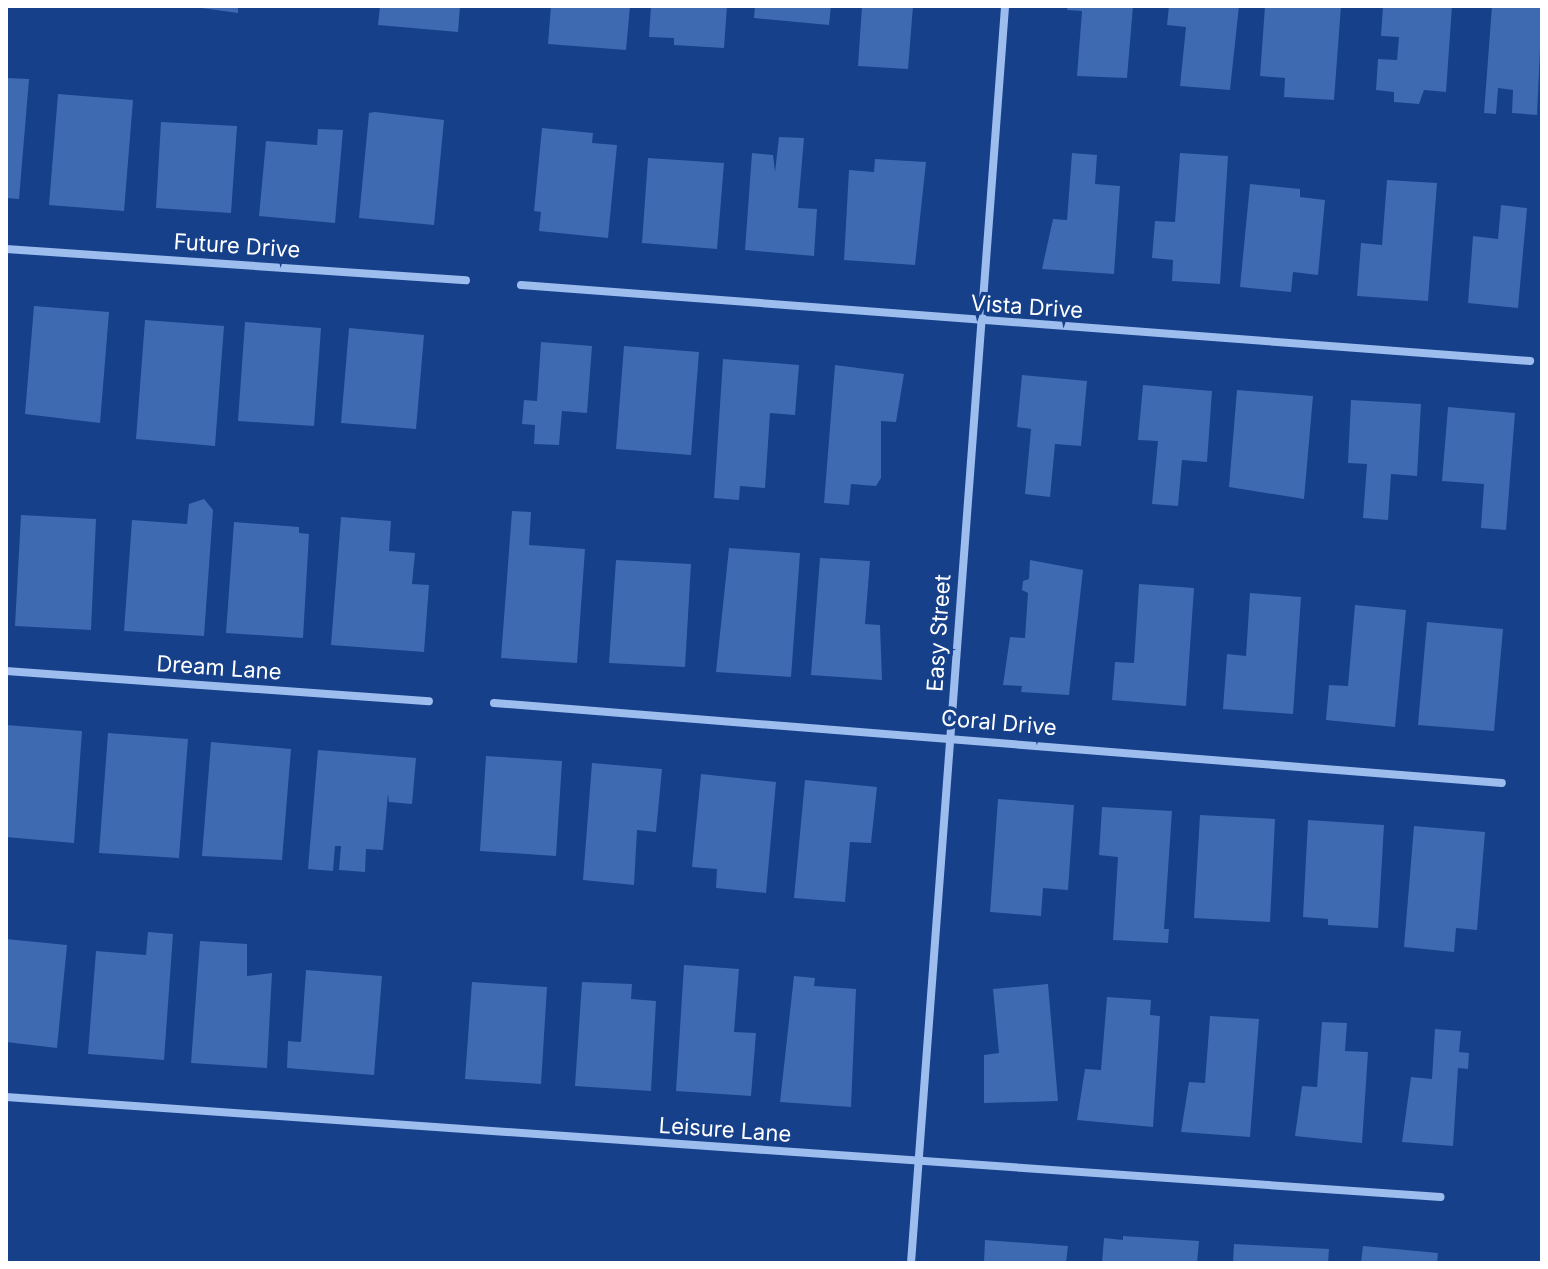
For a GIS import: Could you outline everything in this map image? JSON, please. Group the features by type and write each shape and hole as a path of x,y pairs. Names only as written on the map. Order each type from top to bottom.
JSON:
{"street":[{"name":"Easy Street","path":"911,1263 1005,6"},
{"name":"Future Drive","path":"6,249 466,280"},
{"name":"Vista Drive","path":"521,285 1530,361"},
{"name":"Dream Lane","path":"6,671 429,701"},
{"name":"Coral Drive","path":"494,703 1502,783"},
{"name":"Leisure Lane","path":"6,1097 1441,1197"}],"building":[{"path":"187,6 238,6 238,13"},
{"path":"380,6 460,6 458,32 378,25"},
{"path":"551,6 630,6 626,50 548,44"},
{"path":"651,6 727,6 724,48 674,45 674,38 649,37"},
{"path":"755,6 831,6 829,25 754,18"},
{"path":"862,6 913,6 908,69 858,66"},
{"path":"1068,6 1133,6 1127,78 1077,76 1082,11 1067,10"},
{"path":"1169,6 1239,6 1230,90 1180,86 1186,27 1167,25"},
{"path":"1265,6 1341,6 1334,100 1284,97 1285,78 1260,76"},
{"path":"1383,6 1452,6 1446,92 1424,90 1419,104 1394,102 1394,92 1376,90 1378,59 1397,60 1399,37 1381,36"},
{"path":"1492,6 1542,6 1537,115 1512,113 1513,90 1498,88 1496,114 1484,113"},
{"path":"6,78 29,79 19,199 6,198"},
{"path":"58,94 133,100 124,211 49,205"},
{"path":"369,113 444,120 434,225 359,218"},
{"path":"161,122 237,126 231,213 156,208"},
{"path":"542,128 593,133 592,143 617,145 608,238 539,231 541,212 534,211"},
{"path":"318,129 343,130 335,223 259,216 266,141 317,145"},
{"path":"779,137 804,138 798,208 817,209 814,256 745,250 752,153 773,155 775,172"},
{"path":"1072,153 1097,155 1095,184 1120,186 1114,274 1042,269 1053,219 1067,220"},
{"path":"1180,153 1228,156 1220,284 1172,281 1173,260 1152,258 1155,221 1175,222"},
{"path":"648,158 724,163 717,249 642,243"},
{"path":"875,159 926,162 915,265 844,260 849,170 874,172"},
{"path":"1387,180 1437,183 1428,301 1357,296 1361,243 1382,245"},
{"path":"1250,184 1300,189 1300,197 1325,200 1318,275 1293,272 1291,292 1240,287"},
{"path":"1501,205 1527,208 1518,308 1468,303 1473,236 1498,239"},
{"path":"34,306 109,312 100,423 25,414"},
{"path":"145,320 224,326 215,446 136,439"},
{"path":"245,322 321,328 314,426 238,421"},
{"path":"349,328 424,335 416,429 341,423"},
{"path":"541,342 592,346 587,413 562,411 559,445 534,444 535,425 522,424 524,400 537,401"},
{"path":"624,346 699,352 691,455 616,449"},
{"path":"723,359 799,365 795,415 770,413 765,488 740,486 739,500 714,498"},
{"path":"835,365 904,374 896,422 881,421 881,478 876,486 851,484 849,505 824,503"},
{"path":"1022,375 1087,381 1081,446 1055,444 1050,497 1025,494 1031,429 1017,427"},
{"path":"1143,385 1212,391 1207,462 1182,460 1178,506 1152,504 1158,441 1138,440"},
{"path":"1237,390 1313,396 1304,499 1229,487"},
{"path":"1351,400 1421,404 1417,476 1391,474 1388,520 1363,518 1367,464 1348,463"},
{"path":"1448,407 1515,413 1506,530 1481,528 1484,484 1442,481"},
{"path":"204,499 213,510 204,636 124,631 132,520 187,524 189,504"},
{"path":"512,511 531,512 529,545 585,549 577,663 501,658"},
{"path":"21,515 96,519 91,630 15,626"},
{"path":"341,517 391,521 389,551 415,553 412,584 429,585 424,652 331,645"},
{"path":"234,522 299,527 299,533 309,534 303,638 226,633"},
{"path":"729,548 800,553 791,677 716,672"},
{"path":"820,558 870,561 865,624 880,625 882,680 811,675"},
{"path":"616,560 691,564 685,667 609,663"},
{"path":"1030,560 1083,570 1069,695 1021,692 1022,686 1003,685 1010,637 1025,638 1028,593 1022,590 1023,581 1029,579"},
{"path":"1139,584 1194,588 1186,706 1112,700 1115,662 1134,663"},
{"path":"1250,593 1301,597 1293,714 1223,709 1227,654 1246,656"},
{"path":"1355,605 1406,610 1395,727 1326,720 1329,685 1348,686"},
{"path":"1427,622 1503,629 1494,731 1418,725"},
{"path":"6,725 82,731 74,843 6,837"},
{"path":"108,733 188,739 179,858 99,853"},
{"path":"211,742 291,749 282,860 202,856"},
{"path":"318,750 416,758 412,804 389,802 388,794 383,850 366,849 365,872 339,870 341,846 335,846 333,871 308,869"},
{"path":"486,756 562,761 556,856 480,851"},
{"path":"592,763 662,769 656,832 637,830 634,885 583,880"},
{"path":"701,774 776,782 766,893 716,888 717,869 692,867"},
{"path":"805,780 877,787 871,843 850,842 845,902 794,898"},
{"path":"998,799 1074,805 1068,890 1043,888 1041,916 990,912"},
{"path":"1102,807 1172,811 1164,929 1169,929 1168,943 1113,940 1118,857 1099,855"},
{"path":"1200,815 1275,819 1270,922 1194,918"},
{"path":"1308,820 1384,825 1378,928 1328,925 1328,919 1303,917"},
{"path":"1414,826 1485,832 1477,930 1456,928 1454,952 1404,947"},
{"path":"148,932 173,934 164,1060 88,1054 96,951 146,955"},
{"path":"6,939 67,945 57,1048 6,1042"},
{"path":"200,941 247,944 247,976 272,973 267,1068 191,1063"},
{"path":"684,965 739,969 734,1032 756,1033 751,1096 676,1091"},
{"path":"306,970 382,976 374,1075 287,1068 288,1041 301,1042"},
{"path":"794,976 815,978 814,986 856,989 851,1107 780,1102"},
{"path":"472,982 547,987 541,1084 465,1079"},
{"path":"582,982 632,984 631,999 656,1001 651,1091 575,1086"},
{"path":"1048,984 1058,1101 984,1103 984,1055 999,1053 993,989"},
{"path":"1107,997 1151,1000 1150,1015 1160,1016 1153,1127 1077,1120 1085,1069 1101,1070"},
{"path":"1210,1016 1259,1019 1250,1137 1181,1132 1189,1082 1205,1083"},
{"path":"1322,1022 1347,1023 1345,1051 1368,1052 1362,1143 1295,1136 1302,1086 1317,1087"},
{"path":"1435,1029 1461,1031 1459,1052 1469,1053 1468,1069 1458,1068 1453,1146 1402,1142 1411,1077 1432,1079"},
{"path":"1123,1236 1199,1241 1197,1263 1102,1263 1104,1238 1123,1240"},
{"path":"985,1240 1068,1246 1066,1263 984,1263"},
{"path":"1234,1244 1329,1249 1328,1263 1233,1263"},
{"path":"1363,1246 1438,1253 1437,1263 1361,1263"}]}
